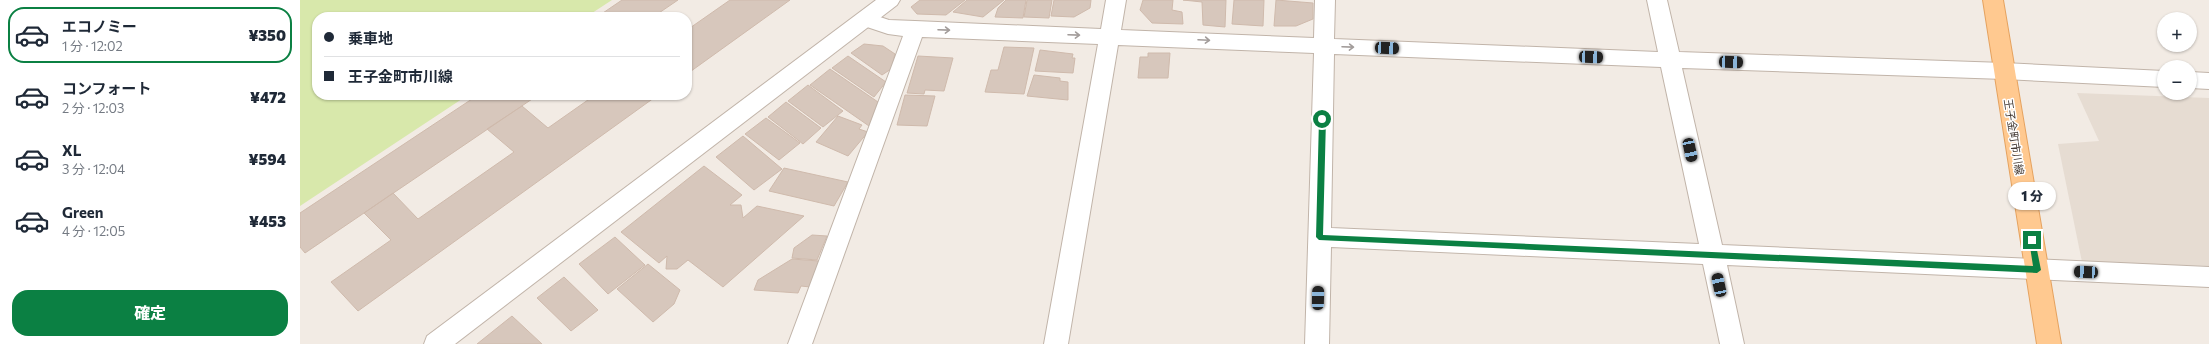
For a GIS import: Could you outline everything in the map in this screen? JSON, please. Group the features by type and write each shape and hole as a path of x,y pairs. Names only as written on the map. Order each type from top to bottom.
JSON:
{"main road":[{"name":"王子金町市川線","path":"1993,0 2014,138 2049,344"}],"street":[{"path":"436,344 890,0"},
{"path":"1056,344 1116,0"},
{"path":"1317,344 1325,0"},
{"path":"1658,0 1732,344"},
{"path":"865,18 888,27 915,29 1670,60 2004,71 2157,79"},
{"path":"800,344 915,29"},
{"path":"2197,80 2209,81"},
{"path":"1319,237 1713,256 2209,277"}],"shaded area":[{"path":"2077,93 2157,96 2157,100 2197,100 2197,98 2209,98 2209,266 2082,262 2058,144 2099,141"}],"green space":[{"path":"300,0 612,0 594,12 312,12 312,100 460,100 300,206"}],"building":[{"path":"622,0 678,0 660,12 604,12"},
{"path":"730,0 790,0 692,70 692,27"},
{"path":"920,0 965,0 946,15 917,14 911,7"},
{"path":"967,0 1004,0 983,17 953,12"},
{"path":"1006,0 1026,0 1023,18 995,17 998,8"},
{"path":"1027,0 1052,0 1049,18 1024,17"},
{"path":"1054,0 1091,0 1090,8 1074,17 1051,16"},
{"path":"1143,0 1173,0 1172,10 1182,12 1183,24 1152,23 1140,10"},
{"path":"1183,0 1226,0 1225,27 1203,25 1202,2"},
{"path":"1234,0 1264,0 1263,26 1232,24"},
{"path":"1276,0 1313,3 1313,19 1296,26 1274,26"},
{"path":"864,44 883,46 895,54 891,69 882,75 851,53"},
{"path":"1004,47 1034,48 1024,94 985,92 991,70 998,70"},
{"path":"1040,50 1073,54 1072,58 1075,58 1073,73 1035,71"},
{"path":"1148,53 1170,53 1168,78 1138,78 1140,57 1148,57"},
{"path":"848,56 886,82 874,97 832,68"},
{"path":"918,56 953,58 944,91 925,90 924,94 907,93"},
{"path":"830,69 878,102 869,126 810,85"},
{"path":"1034,75 1060,78 1060,81 1068,82 1068,100 1027,96"},
{"path":"808,85 843,111 823,127 788,101"},
{"path":"905,95 935,96 927,126 897,125"},
{"path":"470,100 531,100 305,253 300,247 300,213"},
{"path":"588,100 651,100 358,311 331,282 391,240 364,213 393,193 418,219 514,152 487,129 522,106 548,128"},
{"path":"786,102 821,128 803,144 768,117"},
{"path":"838,116 862,125 859,129 868,132 848,156 816,142"},
{"path":"766,118 800,143 779,160 745,134"},
{"path":"743,136 782,169 754,190 716,157"},
{"path":"704,166 742,195 730,205 741,205 743,218 757,206 804,216 723,287 688,260 677,269 666,269 667,256 659,263 621,232"},
{"path":"784,168 848,182 834,206 769,191"},
{"path":"812,235 827,236 817,260 792,258 794,248"},
{"path":"615,237 645,265 608,294 579,264"},
{"path":"792,259 819,261 810,287 801,286 798,293 754,290 758,280"},
{"path":"648,264 680,290 674,304 653,322 617,289"},
{"path":"564,277 598,310 571,331 537,298"},
{"path":"512,316 542,344 477,344"}],"route":[{"path":"1322,119 1319,237 2037,270 2032,240"}]}
